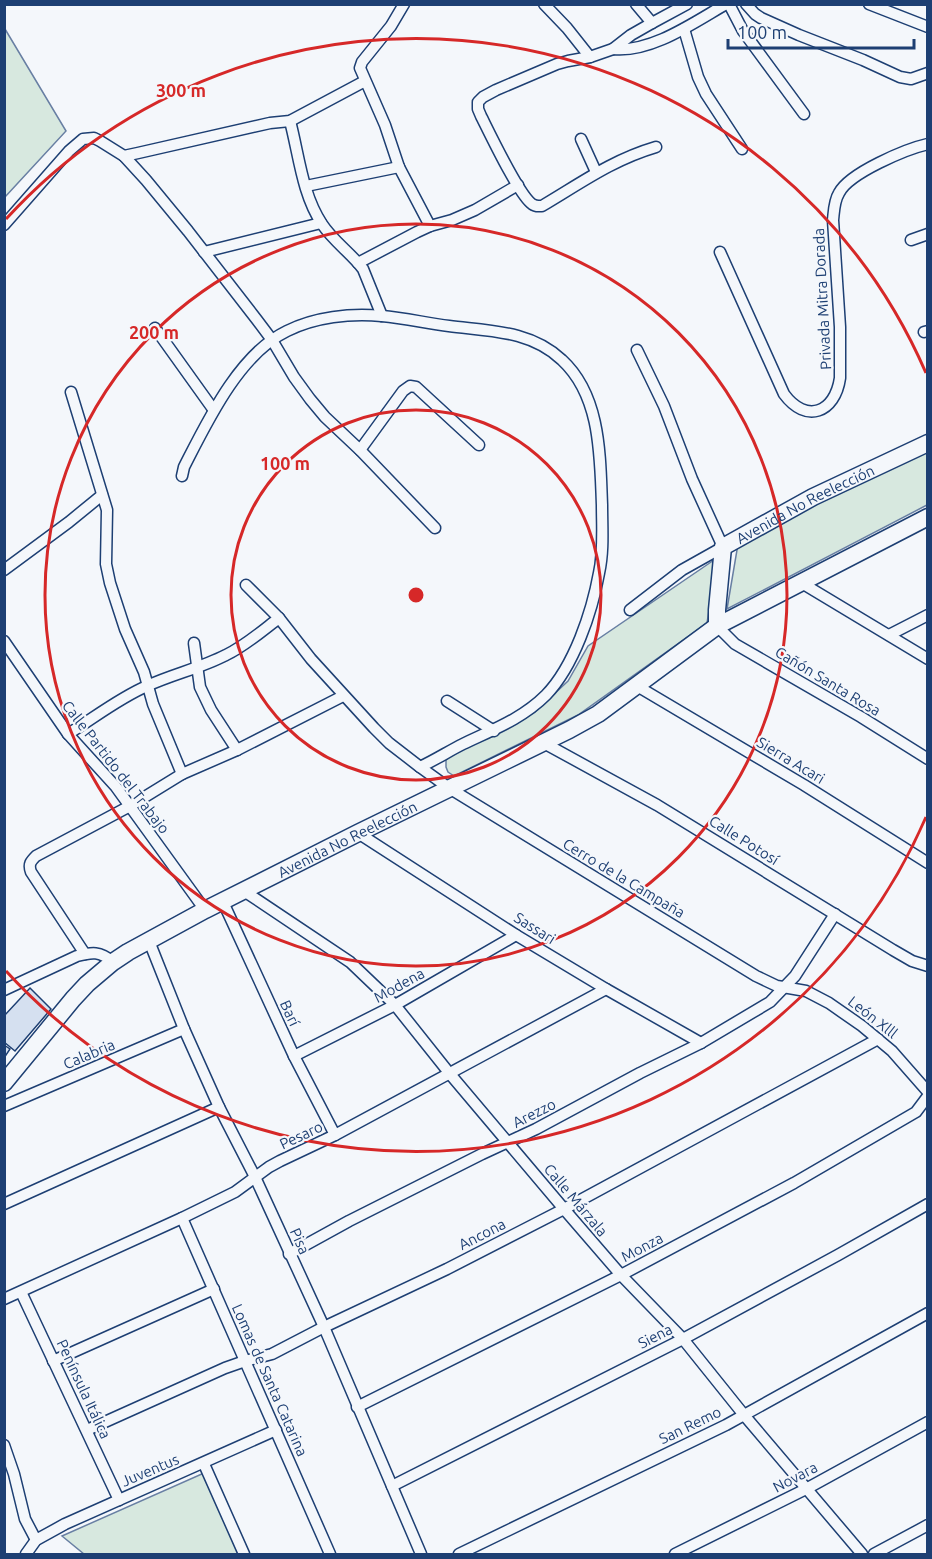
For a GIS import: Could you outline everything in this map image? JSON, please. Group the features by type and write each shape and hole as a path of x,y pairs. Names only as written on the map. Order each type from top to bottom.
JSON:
{"street":[{"path":"404,4 360,68 385,125 399,166 430,226"},
{"path":"544,4 590,57"},
{"path":"636,4 651,22"},
{"path":"613,49 651,22 687,4"},
{"path":"657,147 631,155 596,172 542,206 532,204 518,185 481,116 478,102 496,90 557,64 613,49 628,49 648,44 684,29 727,4 743,31 804,114"},
{"path":"746,4 761,18 907,79 927,73"},
{"path":"869,4 927,27"},
{"path":"684,29 698,77 706,94 742,149"},
{"path":"124,156 270,123 290,121 365,81"},
{"path":"290,121 314,211 335,241 358,263 367,278 382,316"},
{"path":"4,225 83,139 94,138 124,156 204,252 272,340 310,399 435,528"},
{"path":"580,139 596,172"},
{"name":"Privada Mitra Dorada","path":"720,252 784,394 795,407 801,410 818,411 830,402 840,378 840,327 833,220 838,195 842,188 858,174 912,148 927,144"},
{"path":"306,186 399,166"},
{"path":"358,263 430,226 475,210 518,185"},
{"path":"204,252 321,223"},
{"path":"911,240 927,234"},
{"path":"182,476 213,410 258,352 285,331 319,320 343,316 382,316 452,327 506,332 530,340 555,353 568,365 584,389 592,411 597,432 599,458 602,544 600,570 586,622 558,680 547,694 528,711 420,767"},
{"path":"156,328 213,410"},
{"path":"630,610 682,570 723,547 692,479 664,406 637,350"},
{"path":"360,450 403,391 410,386 416,387 479,445"},
{"path":"71,392 107,510 106,564 110,583 125,629 144,672 153,704 182,774"},
{"name":"Avenida No Reelección","path":"717,626 723,547 813,497 927,443"},
{"path":"4,570 102,495"},
{"name":"Avenida No Reelección","path":"4,1083 87,984 128,952 205,910 569,730 598,714 717,626 927,517"},
{"path":"800,582 927,659"},
{"name":"Cerro de la Campaña","path":"246,585 279,618 311,659 388,743 420,767 449,788 756,976 766,982 785,987"},
{"path":"889,635 927,615"},
{"path":"68,734 129,695 238,649 279,618"},
{"name":"Cañón Santa Rosa","path":"717,626 735,644 861,717 927,759"},
{"name":"Calle Partido del Trabajo","path":"4,641 68,734 116,787 205,910"},
{"path":"194,643 200,687 211,710 237,750"},
{"name":"Sierra Acari","path":"637,686 804,785 927,862"},
{"path":"85,954 31,872 30,862 36,856 130,806 182,774 237,750 344,696"},
{"path":"447,701 494,730"},
{"name":"Calle Potosí","path":"542,742 657,805 912,961 927,966"},
{"name":"Sassari","path":"358,833 516,935 701,1043"},
{"name":"Calle Márzala","path":"244,891 350,962 395,1005 564,1209 621,1275 683,1339 862,1554"},
{"name":"Barí","path":"223,902 294,1056 335,1135"},
{"name":"Arezzo","path":"289,1254 358,1216 536,1129 701,1043 770,1002 803,964 835,914"},
{"name":"Modena","path":"294,1056 395,1005 516,935"},
{"name":"Pisa","path":"149,941 184,1029 324,1327 422,1554"},
{"path":"4,990 76,956 99,953 113,962"},
{"name":"León Xlll","path":"785,987 806,991 822,999 878,1039 892,1051 927,1094"},
{"name":"Pesaro","path":"4,1299 235,1192 280,1161 335,1135 606,989"},
{"name":"Calabria","path":"4,1106 184,1029"},
{"name":"Ancona","path":"87,1431 225,1368 272,1354 447,1269 564,1209 878,1039"},
{"name":"Monza","path":"357,1407 621,1275 794,1183 916,1112 927,1094"},
{"path":"4,1204 219,1107"},
{"name":"Siena","path":"392,1486 683,1339 927,1204"},
{"name":"Lomas de Santa Catarina","path":"182,1218 330,1554"},
{"path":"53,1361 214,1289"},
{"name":"Península Itálica","path":"21,1292 119,1500"},
{"name":"San Remo","path":"459,1554 744,1415 927,1313"},
{"name":"Novara","path":"675,1554 806,1489 927,1422"},
{"name":"Juventus","path":"36,1540 65,1524 276,1430"},
{"path":"4,1445 25,1519 36,1540 26,1554"},
{"path":"204,1464 244,1554"},
{"path":"874,1554 927,1525"}],"shaded area":[{"path":"5,29 66,131 4,197"},
{"path":"927,446 927,505 727,609 738,544"},
{"path":"717,558 707,623 578,715 454,776 448,772 446,760 452,754 497,734 535,712 568,681 588,646"},
{"path":"204,1473 241,1554 84,1554 62,1536"}],"building":[{"path":"30,988 51,1009 15,1051 4,1042 4,1016"},
{"path":"4,1045 10,1049 4,1058"}]}
